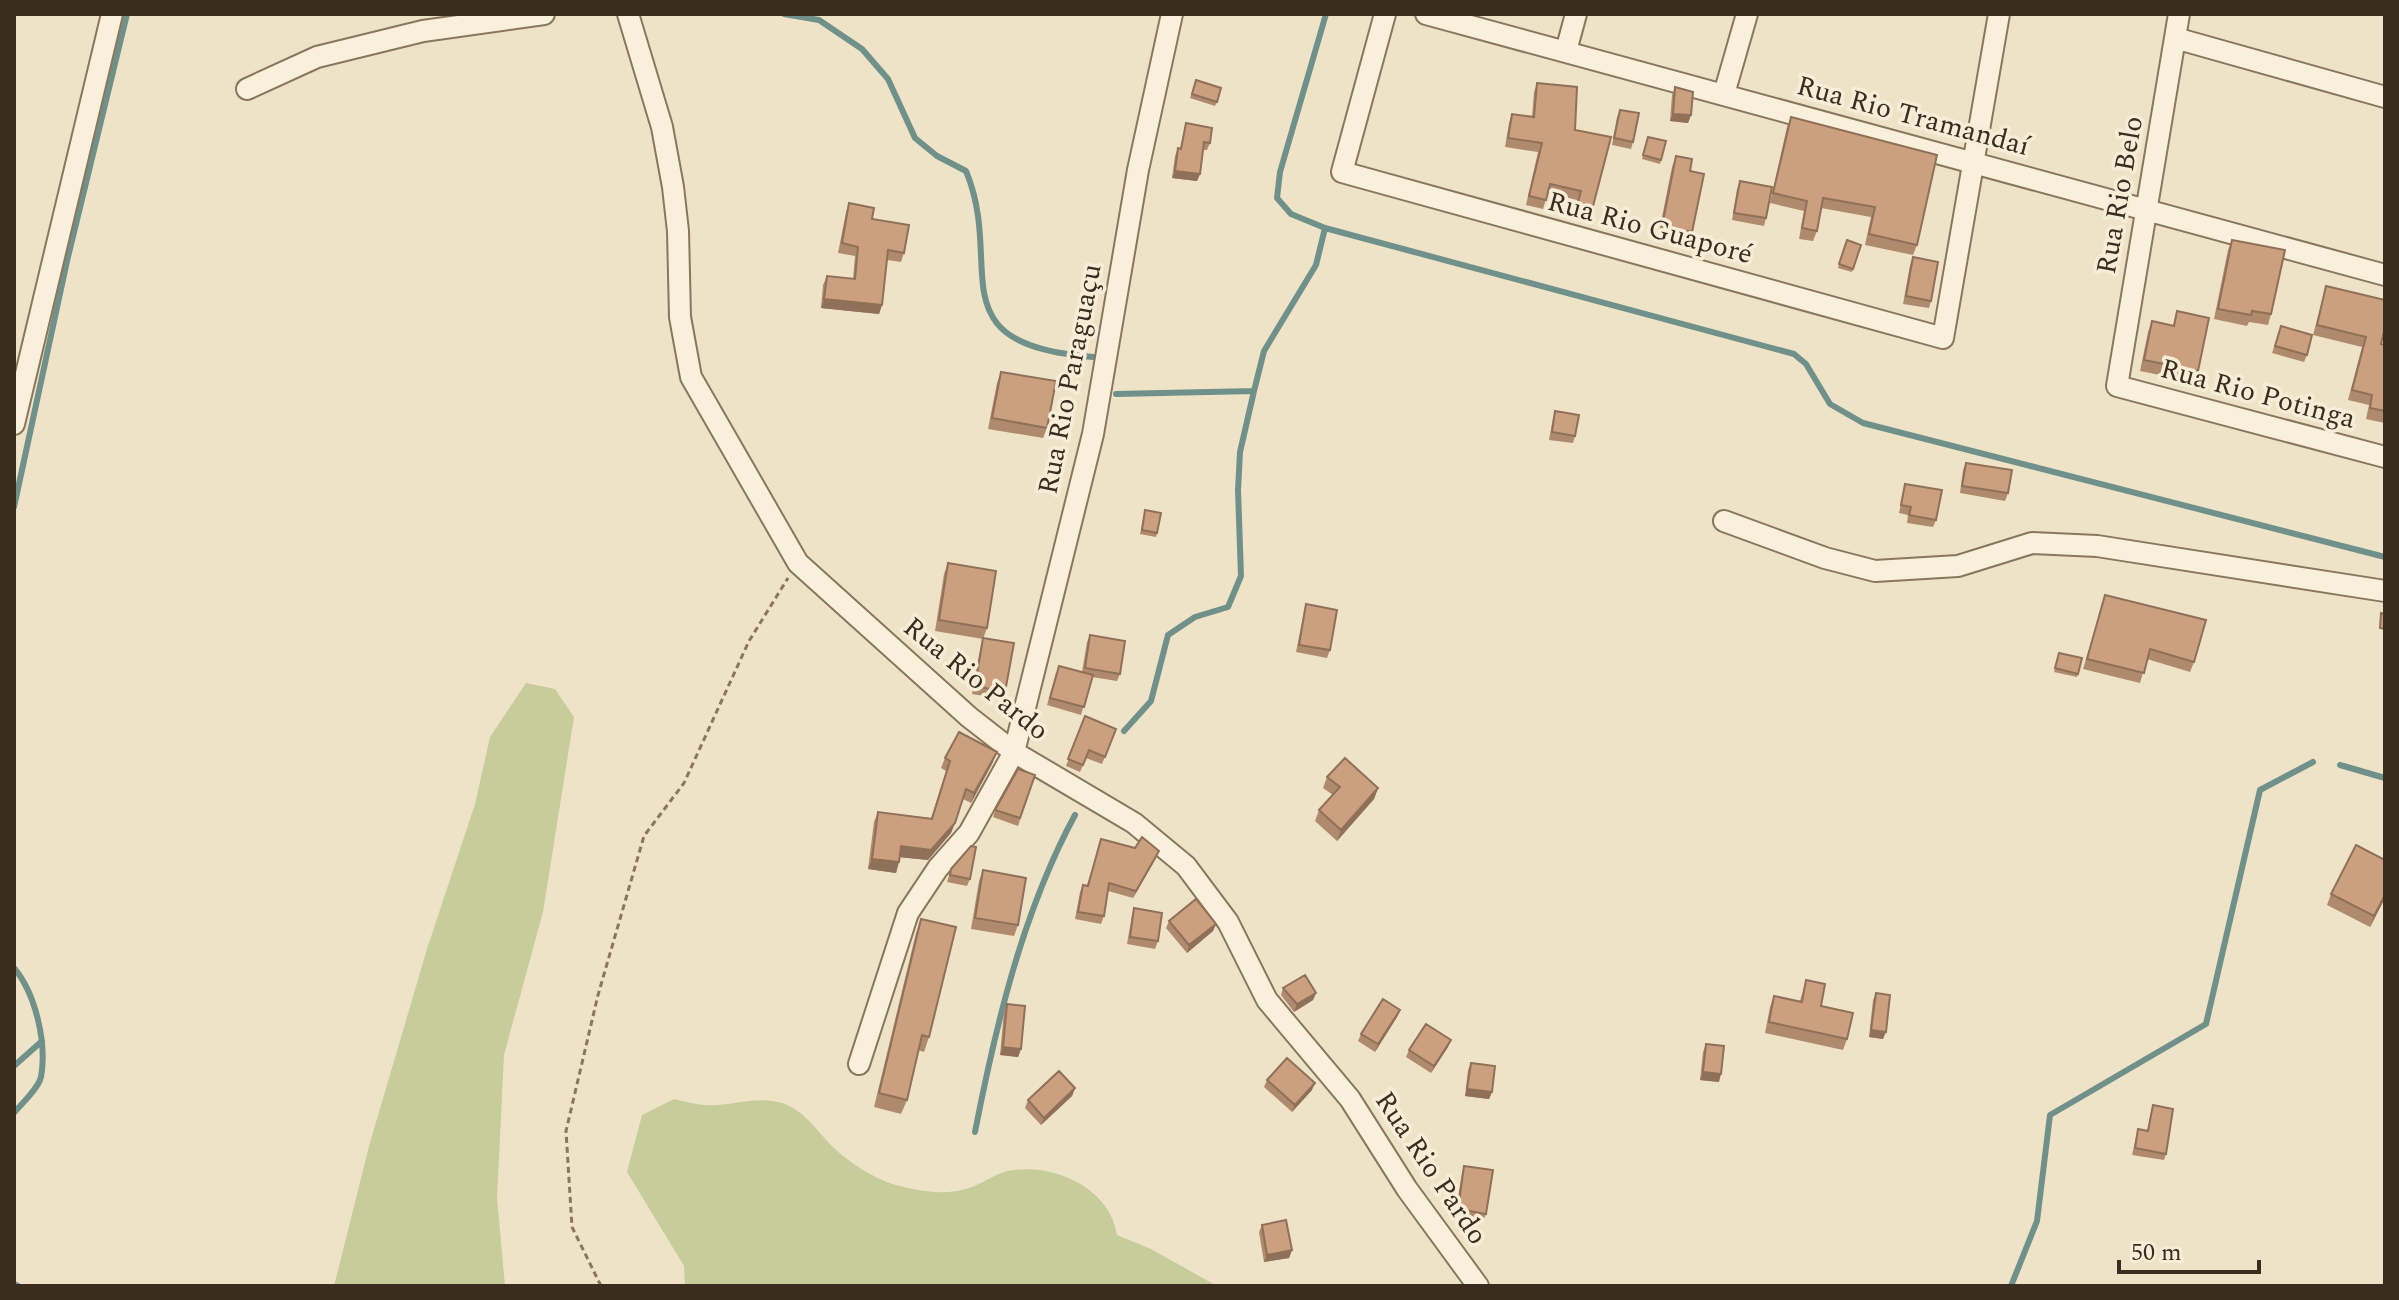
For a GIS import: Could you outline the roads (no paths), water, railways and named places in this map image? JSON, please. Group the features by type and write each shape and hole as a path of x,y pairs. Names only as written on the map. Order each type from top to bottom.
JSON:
{"street":[{"path":"14,424 112,14"},
{"path":"247,89 332,53 423,31 544,14"},
{"name":"Rua Rio Pardo","path":"628,14 662,127 673,187 678,231 680,317 691,377 798,563 969,717 1014,752 1134,823 1186,866 1228,922 1267,1000 1350,1099 1407,1189 1478,1286"},
{"name":"Rua Rio Paraguaçu","path":"859,1064 908,913 938,868 969,833 1014,752 1093,434 1138,170 1172,14"},
{"name":"Rua Rio Guaporé","path":"1385,14 1342,172 1943,338 1974,161"},
{"name":"Rua Rio Tramandaí","path":"1426,14 2385,275"},
{"path":"1566,51 1576,14"},
{"path":"1724,94 1747,14"},
{"path":"1974,161 1999,14"},
{"name":"Rua Rio Belo","path":"2117,386 2179,14"},
{"path":"2175,38 2385,97"},
{"name":"Rua Rio Potinga","path":"2117,386 2385,457"},
{"path":"1724,521 1825,558 1875,571 1958,566 2032,543 2097,546 2385,591"}],"waterway":[{"path":"14,507 67,261 127,14"},
{"path":"784,14 819,20 862,49 888,79 915,138 937,156 966,171 976,206 984,295 993,318 1011,336 1043,349 1093,357"},
{"path":"1326,14 1280,172 1277,198 1291,214 1325,228 1794,354 1806,364 1830,404 1863,423 2385,557"},
{"path":"1116,394 1254,391 1264,351 1316,265 1325,228"},
{"path":"1124,731 1151,701 1168,635 1195,617 1228,607 1241,576 1240,452 1254,391"},
{"path":"2011,1286 2037,1221 2050,1115 2206,1024 2260,790 2313,762"},
{"path":"2340,765 2385,778"},
{"path":"975,1132 1013,969 1040,890 1075,815"},
{"path":"14,968 34,1005 42,1050 41,1077 14,1113"},
{"path":"14,1066 42,1041"},
{"path":"14,1284 18,1286"}]}
